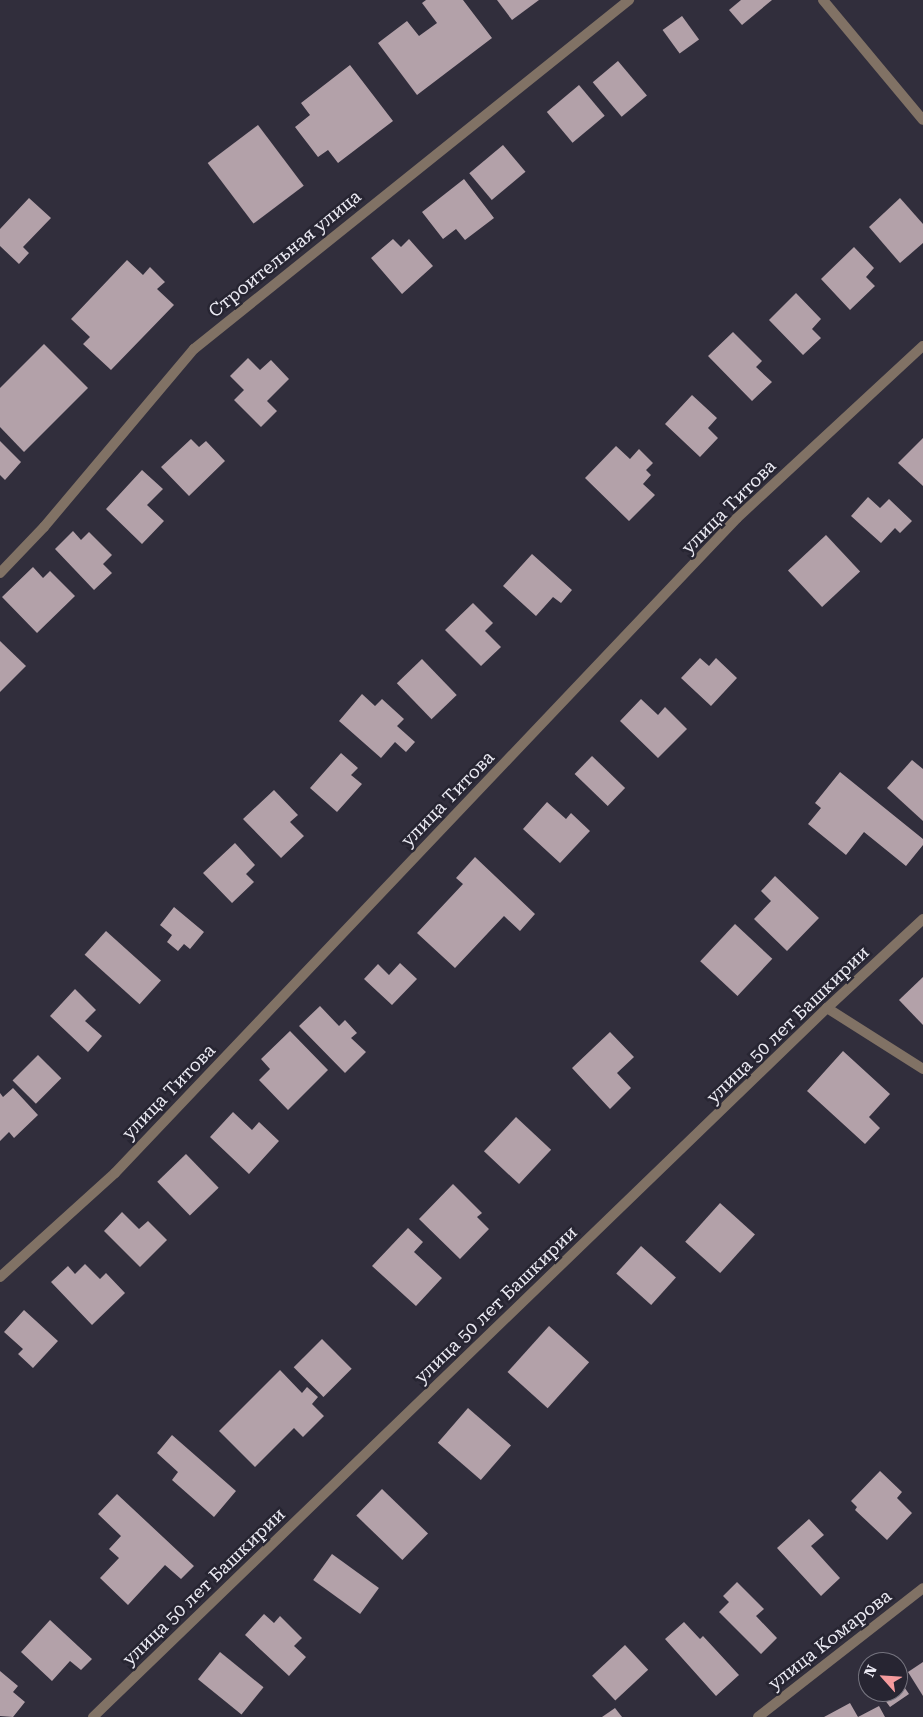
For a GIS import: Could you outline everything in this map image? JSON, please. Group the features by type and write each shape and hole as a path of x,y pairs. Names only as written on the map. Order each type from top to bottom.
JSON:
{"street":[{"name":"Строительная улица","path":"0,573 44,527 194,349 629,0"},
{"path":"823,0 923,120"},
{"name":"улица Титова","path":"0,1277 115,1173 737,518 923,346"},
{"name":"улица 50 лет Башкирии","path":"93,1717 827,1008 923,920"},
{"path":"827,1008 923,1069"},
{"name":"улица Комарова","path":"758,1717 923,1588"}],"building":[{"path":"426,0 463,0 492,38 417,95 378,43 407,21 419,36 437,23 422,3"},
{"path":"497,0 539,0 512,20"},
{"path":"741,0 772,0 742,25 729,10"},
{"path":"682,16 699,39 680,54 663,30"},
{"path":"618,61 647,95 622,117 593,82"},
{"path":"350,65 393,121 338,163 328,150 318,157 295,127 310,115 301,103"},
{"path":"579,85 605,116 573,143 547,112"},
{"path":"258,125 304,186 253,224 208,163"},
{"path":"503,145 525,172 492,200 469,173"},
{"path":"464,179 494,218 465,240 456,229 443,239 422,212"},
{"path":"29,198 51,218 23,247 29,253 19,264 0,246 0,229"},
{"path":"900,198 923,224 923,243 900,263 869,227"},
{"path":"393,239 401,247 409,239 433,266 402,294 371,258"},
{"path":"854,247 874,268 866,277 875,286 850,310 821,279"},
{"path":"127,260 143,275 150,267 165,282 157,289 174,305 111,370 83,344 90,337 71,319"},
{"path":"796,293 821,319 812,329 821,338 803,355 769,320"},
{"path":"733,332 762,361 756,367 772,382 752,401 708,356"},
{"path":"44,344 88,388 24,452 0,427 0,388"},
{"path":"248,358 260,370 271,360 289,379 267,401 277,411 261,427 234,400 244,390 230,376"},
{"path":"692,395 717,418 708,428 718,438 700,457 665,424"},
{"path":"923,438 923,486 898,463"},
{"path":"191,439 199,447 206,441 225,461 189,496 161,467"},
{"path":"0,441 21,462 5,480 0,475"},
{"path":"616,446 630,459 639,449 653,463 646,470 651,475 643,484 655,495 629,521 585,478"},
{"path":"142,470 163,489 147,505 164,521 142,544 106,509"},
{"path":"868,497 880,508 889,499 912,521 900,533 895,528 881,543 851,516"},
{"path":"73,531 81,540 89,532 112,555 103,564 112,573 94,590 55,549"},
{"path":"826,535 860,572 822,607 788,570"},
{"path":"532,554 572,590 561,603 553,597 536,616 503,586"},
{"path":"33,567 43,578 50,571 75,596 37,633 2,597"},
{"path":"473,603 493,623 485,631 501,647 481,666 445,630"},
{"path":"0,641 26,666 0,692"},
{"path":"700,658 709,666 716,658 737,678 711,706 681,678"},
{"path":"422,659 457,695 432,719 397,683"},
{"path":"362,694 375,706 382,699 404,719 397,726 415,742 406,752 395,742 381,758 339,721"},
{"path":"641,699 658,715 665,707 687,729 658,758 620,721"},
{"path":"341,753 358,768 351,775 362,784 337,812 310,788"},
{"path":"592,756 625,788 608,806 575,774"},
{"path":"912,760 923,769 923,821 887,788"},
{"path":"840,772 923,839 923,845 906,866 864,832 846,855 808,824 821,808 815,803"},
{"path":"274,790 298,815 290,822 304,836 281,858 243,819"},
{"path":"547,802 566,819 571,813 590,831 560,863 523,829"},
{"path":"235,843 255,865 246,874 254,882 232,903 203,873"},
{"path":"475,857 535,914 520,931 504,916 455,968 417,933 463,884 456,878"},
{"path":"775,876 819,918 787,951 754,919 771,901 761,891"},
{"path":"174,907 204,932 190,949 184,944 178,951 167,942 172,935 160,925"},
{"path":"735,924 772,959 738,996 700,961"},
{"path":"106,931 161,981 140,1004 85,955"},
{"path":"400,963 417,979 392,1005 364,979 378,964 389,975"},
{"path":"923,977 923,1025 899,1000"},
{"path":"75,989 96,1010 85,1021 102,1036 88,1052 50,1016"},
{"path":"320,1006 339,1026 345,1020 357,1033 351,1038 366,1052 345,1073 299,1026"},
{"path":"290,1031 328,1070 288,1110 259,1080 270,1069 261,1059"},
{"path":"610,1032 634,1057 617,1073 631,1088 610,1109 572,1068"},
{"path":"843,1051 890,1094 869,1117 880,1128 865,1144 807,1091"},
{"path":"38,1055 61,1078 36,1104 13,1080"},
{"path":"13,1088 38,1115 14,1138 9,1132 0,1141 0,1093 3,1097"},
{"path":"233,1112 252,1130 259,1122 279,1141 249,1174 210,1137"},
{"path":"516,1117 551,1150 519,1184 484,1151"},
{"path":"186,1154 219,1188 190,1216 157,1182"},
{"path":"453,1184 482,1213 477,1217 489,1229 460,1259 419,1219"},
{"path":"720,1203 755,1234 720,1273 685,1242"},
{"path":"122,1212 139,1229 148,1221 167,1240 140,1267 104,1231"},
{"path":"408,1228 423,1242 414,1252 442,1278 416,1306 372,1266"},
{"path":"641,1246 676,1277 651,1305 616,1273"},
{"path":"85,1264 100,1279 106,1273 125,1293 92,1325 51,1282 68,1266 75,1274"},
{"path":"24,1310 58,1341 33,1368 18,1354 23,1349 4,1332"},
{"path":"549,1326 589,1362 548,1408 508,1372"},
{"path":"322,1339 352,1369 323,1397 294,1367"},
{"path":"280,1370 302,1393 307,1387 318,1397 312,1404 324,1416 303,1437 294,1428 255,1467 219,1431"},
{"path":"468,1408 511,1445 481,1480 438,1443"},
{"path":"172,1435 236,1491 214,1517 172,1480 178,1472 157,1453"},
{"path":"880,1471 902,1492 897,1498 912,1513 887,1540 855,1510 857,1507 851,1501"},
{"path":"382,1489 428,1533 402,1560 356,1516"},
{"path":"117,1494 194,1566 181,1579 165,1565 128,1605 100,1578 119,1558 109,1549 121,1536 98,1514"},
{"path":"809,1519 824,1535 811,1546 840,1578 821,1596 777,1548"},
{"path":"332,1554 379,1588 360,1614 313,1580"},
{"path":"737,1582 764,1609 756,1616 777,1638 761,1654 719,1612 729,1602 723,1596"},
{"path":"264,1614 274,1623 280,1616 302,1638 294,1646 306,1657 289,1676 245,1635"},
{"path":"50,1620 92,1659 81,1670 70,1661 52,1681 21,1652"},
{"path":"684,1622 700,1639 703,1636 739,1675 716,1696 665,1639"},
{"path":"625,1645 648,1670 615,1701 592,1676"},
{"path":"220,1652 264,1687 241,1714 198,1679"},
{"path":"923,1662 923,1696 908,1672"},
{"path":"0,1671 18,1686 13,1692 25,1702 13,1717 0,1716"},
{"path":"886,1702 897,1702 890,1707"},
{"path":"850,1703 858,1717 824,1717"},
{"path":"879,1706 885,1717 858,1717"},
{"path":"615,1708 622,1717 602,1717"}]}
